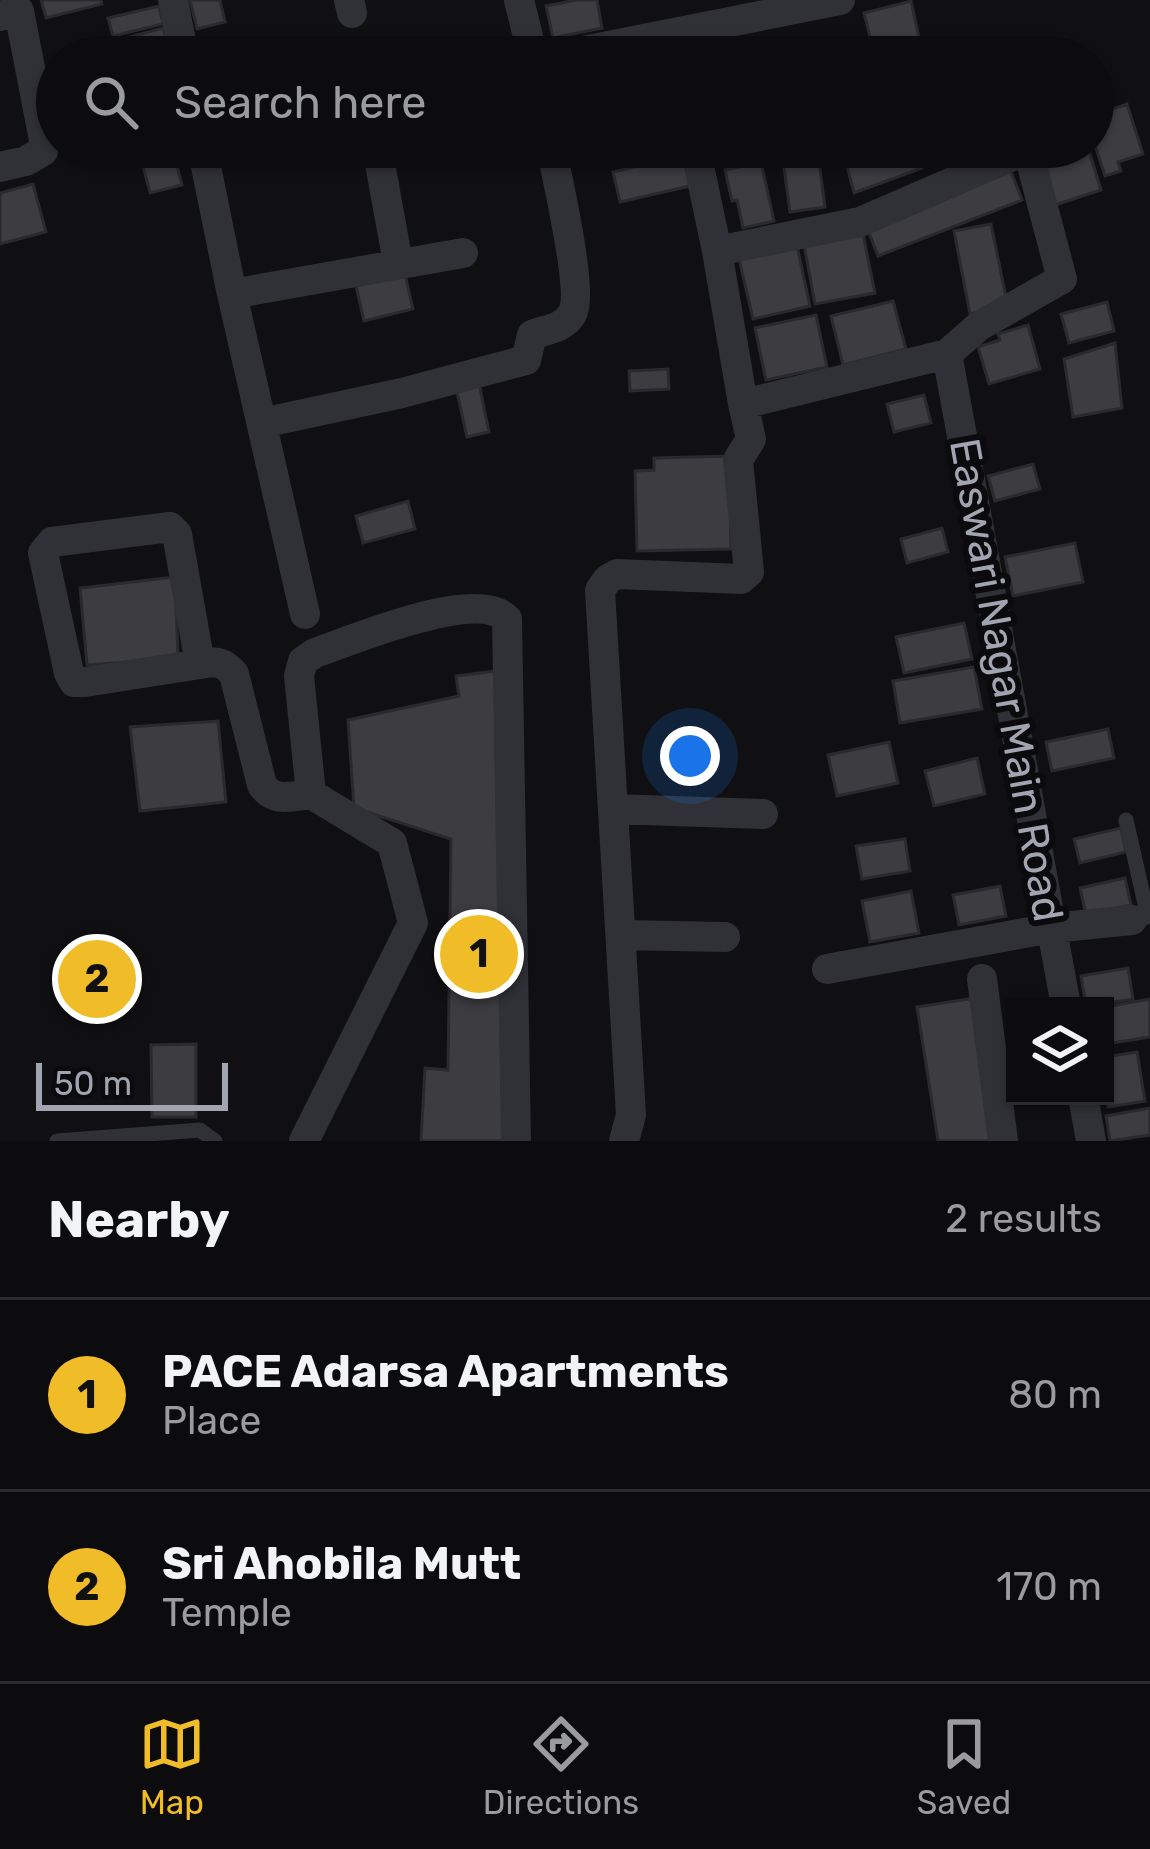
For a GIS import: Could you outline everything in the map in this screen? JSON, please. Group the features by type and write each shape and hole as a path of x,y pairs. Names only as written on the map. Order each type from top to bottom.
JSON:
{"street":[{"path":"172,0 180,36"},
{"path":"519,0 528,36"},
{"path":"692,36 750,9 840,0"},
{"path":"12,9 36,107"},
{"path":"0,167 36,157"},
{"path":"206,168 305,614"},
{"path":"381,168 398,263"},
{"path":"262,423 526,360 532,335 558,328 577,302 555,168"},
{"path":"624,1141 632,1114 600,590 617,574 741,579 748,572 738,460 751,439 700,168"},
{"path":"718,251 860,222 985,168"},
{"path":"742,404 947,354 980,326 1062,279 1033,168"},
{"path":"232,294 463,253"},
{"name":"Easwari Nagar Main Road","path":"947,354 1064,997"},
{"path":"200,664 177,534 170,527 47,546 43,554 74,682 85,682 200,664 216,661 227,665 234,674 268,794 278,798 311,794 392,843 413,923 304,1141"},
{"path":"311,794 299,676 303,662 314,653 429,614 485,608 500,611 507,619 516,1141"},
{"path":"614,809 764,814"},
{"path":"827,969 1052,928 1132,920"},
{"path":"622,934 725,937"},
{"path":"982,979 1003,1141"},
{"path":"1085,1105 1091,1141"}],"lane":[{"path":"1126,820 1148,917 1132,920"},
{"path":"57,1141 200,1130 215,1141"}],"building":[{"path":"41,0 101,0 102,4 46,18"},
{"path":"190,0 220,0 225,22 197,29"},
{"path":"597,0 602,28 553,36 546,6"},
{"path":"911,1 919,36 870,36 864,13"},
{"path":"159,6 163,24 113,36 108,18"},
{"path":"163,28 166,36 133,36"},
{"path":"1127,104 1143,154 1118,162 1121,171 1105,176 1102,168 1114,168 1114,109"},
{"path":"144,168 178,168 182,185 150,193"},
{"path":"690,168 694,185 620,202 613,172"},
{"path":"762,168 774,221 743,228 725,170"},
{"path":"784,168 820,168 825,207 790,212"},
{"path":"847,168 922,168 854,193"},
{"path":"1044,168 1094,168 1101,190 1055,205"},
{"path":"1010,169 1022,200 878,256 866,225"},
{"path":"33,184 46,232 0,244 0,193"},
{"path":"991,224 1008,307 970,314 954,231"},
{"path":"863,234 875,293 815,304 804,245"},
{"path":"797,246 810,306 753,319 739,259"},
{"path":"405,274 413,309 364,321 356,286"},
{"path":"893,301 906,349 843,365 831,316"},
{"path":"1107,302 1114,331 1069,343 1061,314"},
{"path":"816,315 827,367 766,380 755,328"},
{"path":"1028,325 1040,369 989,384 978,347 1000,340 998,334"},
{"path":"1115,343 1122,408 1073,417 1064,359"},
{"path":"668,369 669,389 630,391 629,371"},
{"path":"479,383 489,432 467,437 456,388"},
{"path":"924,395 931,423 894,432 887,404"},
{"path":"729,456 731,549 637,551 635,471 654,470 654,458"},
{"path":"1033,464 1040,489 995,501 988,476"},
{"path":"408,501 415,529 363,543 356,516"},
{"path":"942,528 948,552 907,563 901,539"},
{"path":"1075,543 1083,582 1013,596 1005,557"},
{"path":"175,577 178,658 87,665 80,588"},
{"path":"964,623 972,659 904,673 896,637"},
{"path":"974,667 982,709 900,723 893,681"},
{"path":"503,670 511,1141 421,1141 425,1068 448,1070 451,839 354,808 348,720 459,696 456,676"},
{"path":"218,721 226,802 140,811 130,727"},
{"path":"1108,729 1114,758 1052,771 1046,742"},
{"path":"889,742 898,783 837,796 828,755"},
{"path":"977,758 985,794 934,806 925,771"},
{"path":"1121,828 1126,852 1080,863 1074,839"},
{"path":"905,839 910,871 862,879 856,846"},
{"path":"1125,878 1131,905 1086,915 1080,888"},
{"path":"1000,886 1006,916 959,925 953,895"},
{"path":"911,891 919,933 870,942 862,901"},
{"path":"1128,968 1133,999 1114,1002 1114,997 1084,997 1081,976"},
{"path":"975,998 998,1141 938,1141 917,1007"},
{"path":"1150,999 1150,1037 1114,1043 1114,1005"},
{"path":"196,1044 196,1117 152,1117 151,1045"},
{"path":"1137,1052 1145,1101 1108,1107 1114,1105 1114,1056"},
{"path":"1150,1108 1150,1135 1110,1141 1106,1116"}],"place":[{"name":"PACE Adarsa Apartments","path":"479,954"},
{"name":"Sri Ahobila Mutt","path":"97,979"}]}
